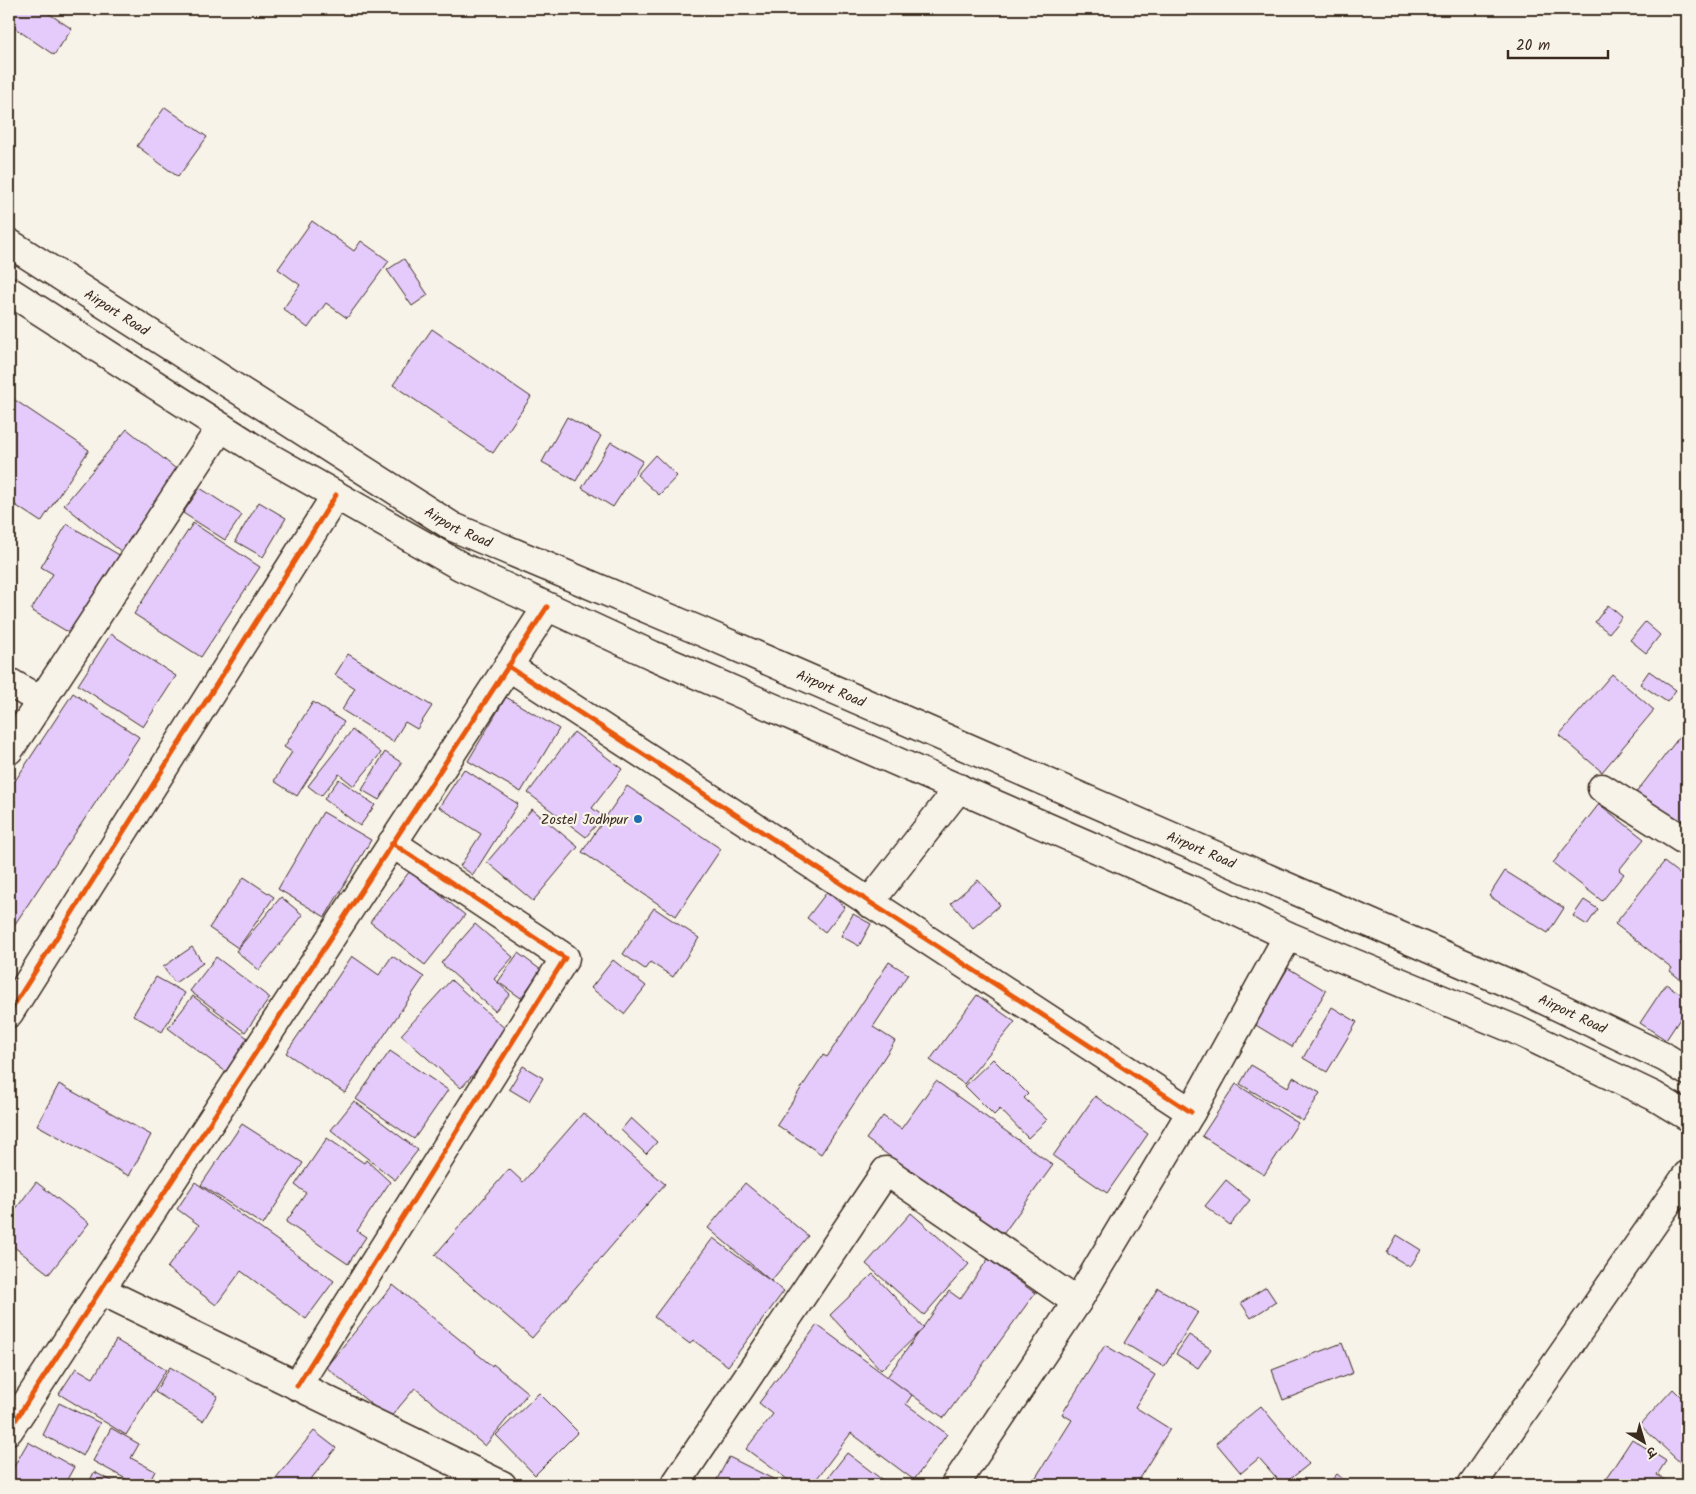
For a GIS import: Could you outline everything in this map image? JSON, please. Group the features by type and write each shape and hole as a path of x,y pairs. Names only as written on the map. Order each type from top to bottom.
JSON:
{"street":[{"name":"Airport Road","path":"9,243 453,527 709,635 1517,987 1666,1058 1687,1071"},
{"path":"9,291 260,452 462,567 652,655 1187,888 1288,936 1516,1030 1654,1096 1687,1116"},
{"path":"9,750 221,427"},
{"path":"9,1013 336,495"},
{"path":"9,1430 547,607"},
{"path":"508,666 1191,1112"},
{"path":"9,682 41,701"},
{"path":"869,903 959,788"},
{"path":"1602,788 1687,842"},
{"path":"297,1386 565,958 392,843"},
{"path":"955,1485 1077,1302 1191,1112 1288,936"},
{"path":"675,1485 886,1171 1077,1302"},
{"path":"1472,1485 1687,1175"},
{"path":"100,1290 502,1485"}],"building":[{"path":"9,9 42,9 72,29 54,55 9,24"},
{"path":"165,107 207,137 178,177 137,146"},
{"path":"312,221 354,251 361,241 389,261 347,318 326,303 308,328 283,309 300,285 278,269"},
{"path":"404,259 428,295 412,306 387,270"},
{"path":"432,329 531,397 493,453 393,385"},
{"path":"9,396 89,450 41,522 9,501"},
{"path":"567,417 601,436 576,481 542,462"},
{"path":"127,429 186,477 123,553 64,505"},
{"path":"611,442 643,461 613,507 582,488"},
{"path":"655,455 677,476 659,495 637,475"},
{"path":"200,488 242,515 225,540 183,513"},
{"path":"259,502 286,518 263,557 235,541"},
{"path":"193,523 260,567 201,657 134,614"},
{"path":"67,524 126,559 78,638 31,610 53,574 41,567"},
{"path":"1608,605 1622,617 1609,633 1595,622"},
{"path":"1687,608 1687,618 1683,615"},
{"path":"1645,622 1660,635 1646,653 1630,640"},
{"path":"111,634 176,676 143,727 78,685"},
{"path":"348,654 432,706 417,729 405,722 393,742 342,710 355,688 335,675"},
{"path":"1649,671 1676,690 1667,702 1640,684"},
{"path":"1612,674 1654,710 1602,772 1559,735"},
{"path":"73,693 139,737 9,933 9,790"},
{"path":"1687,694 1687,705 1681,700"},
{"path":"506,697 559,729 521,792 468,761"},
{"path":"313,702 344,722 297,796 274,781 292,752 284,747"},
{"path":"1687,727 1687,825 1681,820 1676,826 1635,794"},
{"path":"352,730 381,753 354,786 339,774 321,796 308,786"},
{"path":"574,732 622,769 592,808 603,816 586,837 528,793"},
{"path":"385,752 402,763 379,800 362,790"},
{"path":"464,769 518,804 473,875 460,866 481,834 439,807"},
{"path":"339,779 375,805 360,826 324,799"},
{"path":"627,786 721,849 676,916 582,852"},
{"path":"1599,804 1644,839 1619,870 1624,874 1602,901 1553,863"},
{"path":"532,809 578,847 533,901 487,862"},
{"path":"323,812 371,840 325,917 278,889"},
{"path":"1664,862 1687,880 1687,935 1680,944 1687,949 1687,985 1670,971 1672,968 1615,924"},
{"path":"410,871 465,915 425,965 370,922"},
{"path":"1505,871 1564,908 1548,933 1489,896"},
{"path":"244,877 274,897 238,948 209,928"},
{"path":"978,880 1000,905 973,928 951,903"},
{"path":"827,892 845,907 825,932 807,918"},
{"path":"281,897 303,915 259,970 236,951"},
{"path":"1584,900 1598,909 1587,925 1573,916"},
{"path":"654,908 699,938 673,977 650,962 645,969 623,954"},
{"path":"853,914 871,924 859,946 841,936"},
{"path":"475,924 513,957 494,979 510,994 495,1011 441,963"},
{"path":"192,947 203,963 175,983 163,967"},
{"path":"518,953 541,970 521,998 498,982"},
{"path":"352,956 379,975 392,956 424,977 345,1093 286,1053"},
{"path":"216,957 270,998 245,1032 190,991"},
{"path":"613,960 646,986 624,1014 591,988"},
{"path":"889,962 908,974 873,1027 895,1041 821,1154 777,1125 823,1055 827,1057"},
{"path":"1288,968 1326,991 1292,1047 1254,1024"},
{"path":"156,977 185,993 162,1032 133,1015"},
{"path":"451,980 510,1033 461,1088 401,1035"},
{"path":"1666,984 1687,998 1687,1008 1666,1040 1640,1023"},
{"path":"977,995 1015,1022 964,1084 930,1060"},
{"path":"193,996 254,1043 230,1075 168,1028"},
{"path":"1332,1007 1357,1022 1327,1072 1303,1058"},
{"path":"390,1051 448,1090 414,1139 356,1099"},
{"path":"993,1059 1028,1094 1024,1098 1047,1120 1028,1138 1000,1109 994,1115 965,1086"},
{"path":"1251,1065 1288,1087 1293,1077 1320,1093 1303,1121 1240,1084"},
{"path":"523,1066 543,1078 529,1101 509,1089"},
{"path":"936,1081 1053,1165 1001,1237 866,1139 883,1116 901,1129"},
{"path":"59,1084 151,1135 129,1176 37,1125"},
{"path":"1236,1084 1298,1123 1264,1175 1202,1136"},
{"path":"1095,1096 1148,1134 1107,1193 1053,1156"},
{"path":"354,1101 418,1150 395,1180 331,1130"},
{"path":"583,1113 665,1184 532,1338 435,1255 509,1169 523,1182"},
{"path":"631,1118 657,1142 646,1154 621,1130"},
{"path":"242,1124 303,1163 263,1225 201,1185"},
{"path":"327,1138 364,1163 366,1160 390,1182 357,1231 366,1237 348,1264 286,1222 306,1193 295,1185"},
{"path":"1226,1180 1250,1200 1230,1225 1205,1206"},
{"path":"36,1182 89,1223 49,1274 9,1243 9,1218"},
{"path":"195,1182 334,1281 306,1319 241,1271 216,1305 167,1268 199,1225 177,1209"},
{"path":"745,1183 808,1236 771,1281 708,1228"},
{"path":"911,1213 969,1264 924,1315 866,1264"},
{"path":"1397,1235 1421,1250 1410,1267 1387,1253"},
{"path":"713,1238 784,1291 728,1366 693,1340 690,1344 654,1317"},
{"path":"988,1259 1035,1293 944,1418 887,1377 949,1291 960,1299"},
{"path":"873,1274 924,1328 881,1370 830,1315"},
{"path":"393,1285 528,1393 485,1446 415,1388 389,1419 326,1367"},
{"path":"1266,1287 1276,1302 1251,1318 1241,1303"},
{"path":"1158,1288 1198,1312 1164,1367 1124,1343"},
{"path":"817,1325 912,1395 906,1404 947,1434 914,1480 851,1433 812,1485 795,1485 746,1449 773,1414 759,1403"},
{"path":"1189,1335 1211,1349 1198,1368 1176,1354"},
{"path":"116,1340 166,1370 126,1435 59,1394 76,1368 93,1378"},
{"path":"1342,1343 1353,1373 1283,1400 1272,1370"},
{"path":"1105,1345 1155,1375 1135,1407 1170,1429 1135,1485 1031,1485 1072,1420 1062,1414"},
{"path":"170,1367 218,1396 203,1421 155,1392"},
{"path":"1673,1389 1687,1403 1687,1469 1640,1425"},
{"path":"539,1393 578,1432 535,1475 496,1435"},
{"path":"59,1403 100,1423 83,1456 43,1435"},
{"path":"1261,1406 1309,1464 1283,1485 1259,1458 1241,1473 1216,1443"},
{"path":"111,1428 139,1444 131,1458 155,1471 148,1485 137,1485 93,1461"},
{"path":"314,1431 336,1448 306,1485 271,1484"},
{"path":"1632,1439 1666,1461 1657,1475 1672,1485 1602,1485"},
{"path":"28,1442 74,1467 64,1485 9,1485 9,1475"},
{"path":"847,1453 889,1485 822,1485"},
{"path":"729,1457 785,1485 714,1485"},
{"path":"94,1472 120,1485 88,1485"},
{"path":"1337,1474 1350,1485 1327,1485"},
{"path":"1188,1480 1191,1485 1179,1485"}],"cycle path":[{"path":"9,1013 336,495"},
{"path":"9,1430 547,607"},
{"path":"508,666 1191,1112"},
{"path":"297,1386 565,958 392,843"}],"place":[{"name":"Zostel Jodhpur","path":"638,819"}]}
